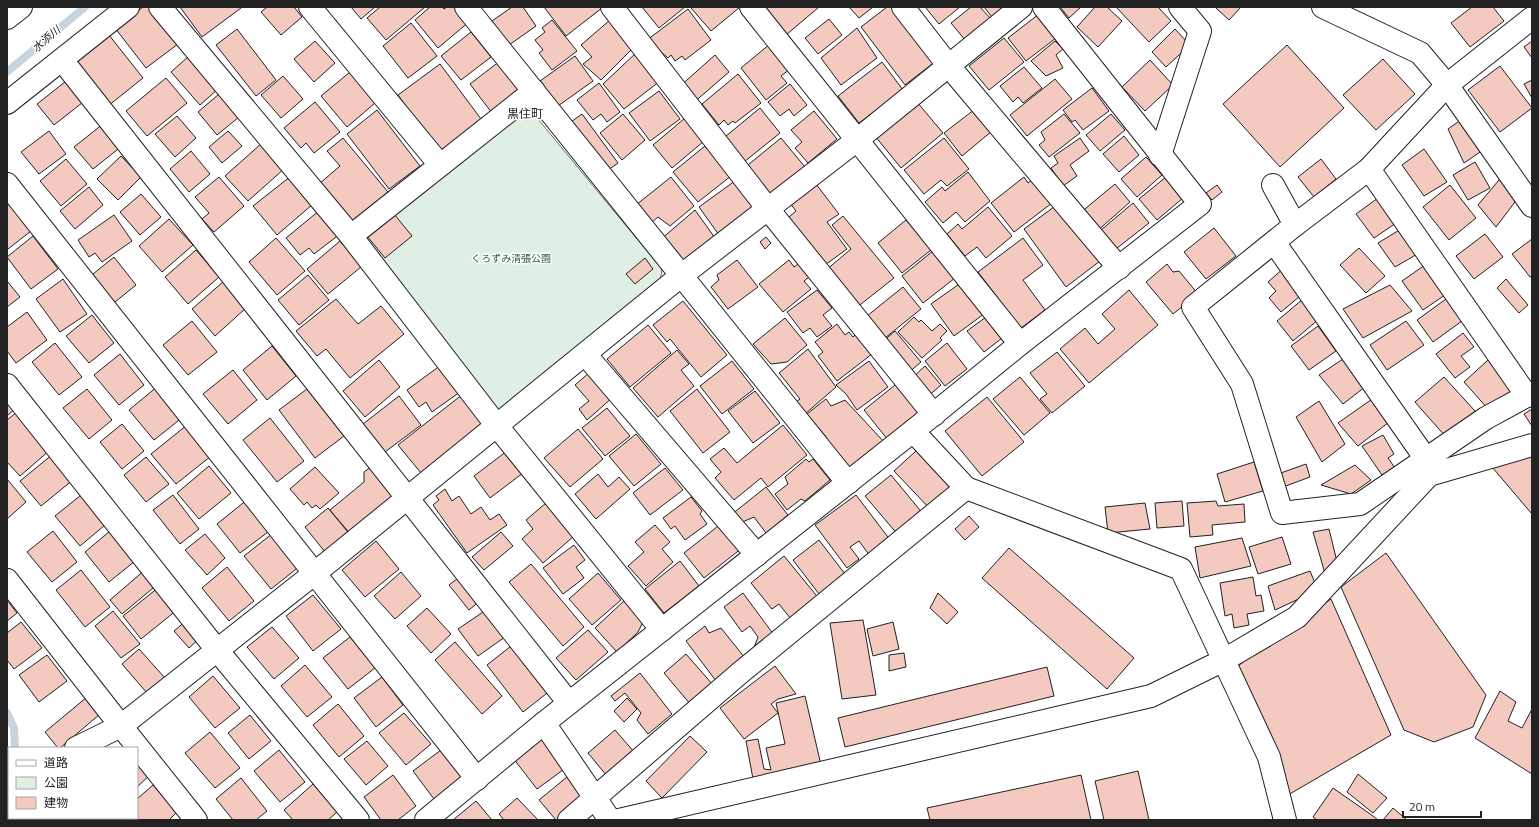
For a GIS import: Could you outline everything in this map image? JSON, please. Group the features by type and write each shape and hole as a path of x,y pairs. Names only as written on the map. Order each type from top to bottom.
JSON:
{"street":[{"path":"7,18 20,7"},
{"path":"7,103 128,7"},
{"path":"160,7 351,236 497,426 662,630"},
{"path":"310,7 440,165"},
{"path":"466,7 848,483"},
{"path":"612,7 768,209 934,415"},
{"path":"751,7 1020,344"},
{"path":"903,7 948,65 1119,268"},
{"path":"78,747 121,726 497,426 682,275 857,140 1021,7"},
{"path":"426,820 478,779 544,723 934,415 1020,344 1200,204 1044,7"},
{"path":"1160,155 1200,31 1180,7"},
{"path":"1323,7 1420,53 1447,85 1532,206"},
{"path":"1369,169 1530,394 1486,418 1360,504 1282,513 1242,384 1193,307 1295,225 1369,169 1447,85 1532,18"},
{"path":"62,60 569,704"},
{"path":"351,236 534,91"},
{"path":"7,184 478,779"},
{"path":"1273,185 1295,225"},
{"path":"1274,242 1426,459"},
{"path":"585,354 757,555"},
{"path":"7,385 217,650 358,820"},
{"path":"913,431 966,488 1181,569 1269,757 1285,820"},
{"path":"619,820 1152,696 1224,660 1297,617 1429,475 1532,445"},
{"path":"568,820 740,673 966,488"},
{"path":"7,580 138,747"},
{"path":"544,723 610,820"},
{"path":"138,747 196,820"}],"green space":[{"name":"くろずみ清張公園","path":"528,107 661,268 662,272 657,282 644,294 499,412 364,245 366,231"}],"building":[{"path":"143,7 150,7 178,44 146,68 115,28"},
{"path":"180,7 240,7 241,8 202,37"},
{"path":"267,7 294,7 302,17 281,35 261,12"},
{"path":"351,7 375,7 361,19"},
{"path":"380,7 425,7 386,40 367,18"},
{"path":"430,7 442,7 444,9 447,7 457,7 470,21 438,48 415,20"},
{"path":"512,7 523,7 536,26 509,45 492,21"},
{"path":"544,7 601,7 602,8 566,36"},
{"path":"642,7 685,7 659,28"},
{"path":"740,7 711,31 691,8"},
{"path":"762,7 819,7 786,35"},
{"path":"849,7 873,7 859,18"},
{"path":"887,7 894,7 936,61 905,85 861,27"},
{"path":"925,7 960,7 939,24"},
{"path":"971,7 980,7 991,19 965,40 951,23"},
{"path":"984,7 1004,7 992,17"},
{"path":"1060,7 1081,7 1069,18"},
{"path":"1095,7 1107,7 1122,21 1098,47 1077,27"},
{"path":"1116,7 1158,7 1171,21 1149,42"},
{"path":"1215,7 1241,7 1229,20"},
{"path":"1472,7 1493,7 1504,21 1470,47 1451,23"},
{"path":"688,9 711,40 685,60 682,56 675,61 671,55 668,58 647,40"},
{"path":"1039,14 1056,38 1026,61 1008,38"},
{"path":"829,19 842,35 818,54 805,38"},
{"path":"552,20 577,51 552,70 539,53 543,50 535,40 545,32 542,28"},
{"path":"610,20 634,47 601,80 583,64 592,57 581,45"},
{"path":"411,23 437,56 408,78 383,46"},
{"path":"857,28 877,58 841,85 821,58"},
{"path":"237,29 276,80 256,96 216,45"},
{"path":"1175,29 1190,45 1166,67 1152,52"},
{"path":"471,32 491,57 461,80 441,56"},
{"path":"109,35 143,78 108,106 74,63"},
{"path":"1004,38 1024,62 989,90 969,66"},
{"path":"315,41 335,63 314,82 294,59"},
{"path":"1055,41 1063,49 1056,55 1063,68 1046,76 1031,61"},
{"path":"1532,41 1532,58 1524,47"},
{"path":"770,44 790,69 781,76 787,83 766,100 741,68"},
{"path":"1287,45 1344,108 1280,167 1223,104"},
{"path":"637,52 660,81 624,109 603,84"},
{"path":"715,55 729,72 692,104 678,88"},
{"path":"189,56 218,89 200,105 171,72"},
{"path":"575,56 593,81 558,106 540,81"},
{"path":"1383,59 1415,94 1376,130 1343,95"},
{"path":"1150,60 1173,85 1145,111 1122,87"},
{"path":"500,61 522,91 492,113 470,84"},
{"path":"882,62 903,90 859,123 838,96"},
{"path":"440,64 484,123 441,154 398,95"},
{"path":"1500,66 1532,108 1500,132 1468,90"},
{"path":"1024,67 1042,88 1023,103 1018,97 1013,102 1000,86"},
{"path":"350,72 375,103 347,127 321,96"},
{"path":"738,74 761,103 735,123 733,121 728,125 724,120 719,125 702,104"},
{"path":"283,76 303,99 281,118 261,95"},
{"path":"70,78 87,99 54,125 37,104"},
{"path":"166,78 187,103 147,136 126,111"},
{"path":"1055,79 1072,99 1027,136 1010,115"},
{"path":"1532,80 1532,98 1524,84"},
{"path":"599,83 620,112 607,122 601,114 593,120 577,100"},
{"path":"790,84 807,105 794,116 789,109 780,116 768,102"},
{"path":"1092,88 1109,111 1083,130 1075,120 1072,122 1063,110"},
{"path":"659,91 680,119 650,141 629,113"},
{"path":"219,94 239,117 217,135 198,112"},
{"path":"315,102 340,132 314,153 306,143 301,148 284,128"},
{"path":"917,102 943,133 901,168 875,136"},
{"path":"760,108 780,133 739,166 720,141"},
{"path":"975,109 992,131 962,156 944,133"},
{"path":"377,110 420,166 389,189 347,134"},
{"path":"814,111 837,139 808,163 795,148 802,142 791,130"},
{"path":"582,114 618,163 604,173 568,124"},
{"path":"623,114 645,140 622,160 600,133"},
{"path":"1064,114 1080,133 1049,157 1039,145 1045,140 1041,132"},
{"path":"1111,114 1125,130 1100,151 1086,135"},
{"path":"177,116 196,138 175,157 155,134"},
{"path":"1465,117 1486,148 1464,163 1448,129"},
{"path":"685,118 704,141 672,168 653,145"},
{"path":"103,124 122,146 93,169 74,147"},
{"path":"49,131 66,154 39,174 21,152"},
{"path":"228,131 242,146 222,163 209,147"},
{"path":"1124,136 1139,155 1119,172 1103,154"},
{"path":"343,138 388,192 351,223 319,184 340,166 327,151"},
{"path":"781,138 805,167 766,198 743,169"},
{"path":"944,138 969,169 947,186 941,180 924,194 904,170"},
{"path":"1080,138 1089,151 1070,165 1077,176 1063,186 1051,168 1058,163 1054,156"},
{"path":"262,143 285,168 248,201 225,176"},
{"path":"705,146 731,176 698,202 673,172"},
{"path":"1424,149 1447,182 1424,196 1402,165"},
{"path":"191,151 210,174 189,192 170,169"},
{"path":"121,156 141,177 118,200 97,179"},
{"path":"1146,157 1162,175 1137,197 1121,179"},
{"path":"66,159 87,184 61,206 40,181"},
{"path":"1321,159 1336,179 1314,197 1298,177"},
{"path":"1475,162 1490,188 1468,200 1453,175"},
{"path":"968,172 990,201 965,222 956,212 943,223 925,202 942,187 945,191"},
{"path":"1504,174 1521,194 1496,227 1478,205"},
{"path":"291,176 313,204 277,235 253,206"},
{"path":"219,177 244,206 214,232 202,219 209,213 195,197"},
{"path":"671,177 694,206 670,226 658,217 651,223 636,205"},
{"path":"1024,177 1028,183 1033,179 1052,203 1014,232 991,203"},
{"path":"1166,177 1183,198 1157,220 1139,199"},
{"path":"739,178 759,206 719,235 699,207"},
{"path":"816,184 839,214 827,222 847,249 825,265 789,217 796,211 790,203"},
{"path":"1115,184 1130,202 1096,232 1080,213"},
{"path":"1217,185 1222,192 1212,200 1206,193"},
{"path":"1450,185 1476,218 1449,240 1423,207"},
{"path":"89,187 103,205 75,229 60,211"},
{"path":"141,194 161,217 140,235 120,212"},
{"path":"1378,198 1396,223 1374,238 1356,214"},
{"path":"7,200 31,231 8,249 7,248"},
{"path":"1133,203 1149,223 1116,249 1100,231"},
{"path":"1058,204 1100,261 1066,287 1024,229"},
{"path":"988,207 1012,236 986,258 977,247 965,256 947,234 958,224 962,229"},
{"path":"320,210 340,234 314,254 309,248 300,255 286,238"},
{"path":"695,210 715,238 681,266 660,240"},
{"path":"394,214 412,236 385,258 367,236"},
{"path":"114,215 132,241 102,262 95,253 89,257 78,240"},
{"path":"843,216 894,278 856,308 825,271 851,249 832,225"},
{"path":"169,219 193,245 162,272 139,246"},
{"path":"906,220 931,250 902,273 878,243"},
{"path":"1214,228 1236,256 1206,279 1184,252"},
{"path":"1401,229 1419,253 1395,267 1378,243"},
{"path":"1485,234 1503,257 1474,279 1456,256"},
{"path":"33,236 58,269 31,289 7,257"},
{"path":"766,237 771,243 765,249 760,242"},
{"path":"276,238 305,271 277,295 249,262"},
{"path":"1023,238 1043,265 1023,280 1045,310 1021,328 978,272"},
{"path":"1532,239 1532,276 1530,277 1512,254"},
{"path":"340,241 361,267 328,294 307,269"},
{"path":"938,247 955,278 923,303 902,276"},
{"path":"1359,248 1385,276 1366,293 1340,265"},
{"path":"196,250 219,277 188,304 165,277"},
{"path":"114,257 136,285 110,306 88,278"},
{"path":"645,258 653,269 635,284 626,274"},
{"path":"737,260 758,287 728,309 711,287 719,280 717,275"},
{"path":"789,260 794,267 802,261 812,275 804,281 811,289 783,312 759,284"},
{"path":"1167,264 1173,272 1179,271 1198,294 1173,314 1146,282"},
{"path":"1425,265 1445,295 1423,310 1402,281"},
{"path":"1285,267 1306,291 1281,312 1269,298 1276,291 1268,282"},
{"path":"308,275 329,300 299,325 278,300"},
{"path":"63,279 87,314 60,332 36,299"},
{"path":"1506,279 1528,305 1519,313 1497,288"},
{"path":"7,281 20,297 7,307"},
{"path":"223,282 246,308 215,336 192,309"},
{"path":"962,282 984,314 954,336 931,304"},
{"path":"1390,285 1412,311 1363,338 1343,309"},
{"path":"903,287 921,309 885,338 867,316"},
{"path":"817,290 832,308 823,315 832,326 817,337 810,328 803,333 787,312"},
{"path":"1129,290 1158,325 1089,383 1060,349 1085,328 1098,344 1115,329 1102,314"},
{"path":"336,299 358,324 381,306 404,334 350,378 326,349 317,356 296,331"},
{"path":"1303,299 1319,319 1293,341 1277,321"},
{"path":"1446,299 1462,321 1433,342 1417,320"},
{"path":"683,301 727,355 701,377 670,339 667,342 653,325"},
{"path":"27,312 47,340 16,363 7,351 7,327"},
{"path":"990,314 1006,335 984,352 967,331"},
{"path":"92,315 114,343 89,363 66,336"},
{"path":"914,317 919,322 921,320 932,331 940,324 947,331 940,338 942,340 922,358 898,332"},
{"path":"785,318 807,345 787,362 771,364 753,344"},
{"path":"192,321 217,352 188,375 163,345"},
{"path":"1406,321 1424,345 1387,370 1370,345"},
{"path":"837,324 845,335 849,332 853,337 856,334 872,354 837,381 818,356 823,352 815,342"},
{"path":"648,325 671,353 630,387 607,359"},
{"path":"1318,326 1336,351 1309,370 1291,346"},
{"path":"895,331 921,362 906,375 882,342"},
{"path":"1463,333 1474,347 1461,356 1470,367 1455,378 1436,354"},
{"path":"55,343 82,377 59,395 32,362"},
{"path":"947,343 967,369 945,386 925,361"},
{"path":"272,346 296,376 267,400 243,370"},
{"path":"808,349 836,387 805,414 790,407 800,399 779,373"},
{"path":"677,350 689,364 681,370 694,386 658,417 633,388"},
{"path":"1057,352 1085,386 1052,413 1040,399 1047,394 1030,373"},
{"path":"120,354 144,385 119,405 94,375"},
{"path":"1349,355 1370,383 1343,404 1319,375"},
{"path":"379,360 400,387 365,417 343,391"},
{"path":"1488,360 1513,389 1489,410 1464,382"},
{"path":"732,361 754,389 722,414 700,386"},
{"path":"869,361 888,387 857,410 846,394 836,385"},
{"path":"441,365 460,392 432,412 426,402 419,407 407,390"},
{"path":"925,366 941,385 926,398 910,380"},
{"path":"233,370 257,400 228,424 203,394"},
{"path":"590,372 612,398 587,420 579,409 589,401 575,385"},
{"path":"1020,377 1050,413 1024,435 993,399"},
{"path":"1444,377 1475,411 1446,437 1415,402"},
{"path":"900,381 925,411 888,440 864,410"},
{"path":"158,386 183,417 154,440 129,410"},
{"path":"87,389 112,420 89,439 63,408"},
{"path":"307,389 344,436 315,458 279,410"},
{"path":"697,389 730,432 703,453 670,411"},
{"path":"755,391 780,423 753,443 728,411"},
{"path":"463,394 486,422 421,473 398,445"},
{"path":"399,396 421,425 385,452 363,424"},
{"path":"7,397 16,408 7,416"},
{"path":"987,397 1024,442 982,476 945,431"},
{"path":"1375,397 1393,419 1358,446 1338,423"},
{"path":"826,399 831,406 845,400 885,443 847,472 822,441 827,438 807,414"},
{"path":"1319,401 1345,444 1322,462 1296,417"},
{"path":"607,408 630,436 605,456 582,428"},
{"path":"1532,409 1532,426 1524,414"},
{"path":"17,412 50,450 20,476 7,462 7,420"},
{"path":"270,418 304,461 277,482 243,440"},
{"path":"122,424 144,451 122,469 100,442"},
{"path":"187,425 211,456 176,484 151,454"},
{"path":"783,425 807,455 768,487 761,478 734,500 715,478 721,472 710,459 724,448 737,463"},
{"path":"578,429 603,459 570,487 544,458"},
{"path":"636,434 661,464 634,486 609,456"},
{"path":"1383,435 1394,454 1388,458 1395,468 1382,475 1362,446"},
{"path":"511,448 527,470 490,498 474,476"},
{"path":"917,450 954,490 932,511 894,471"},
{"path":"1532,450 1532,514 1492,467"},
{"path":"53,454 74,479 41,506 20,481"},
{"path":"146,457 169,484 146,502 124,475"},
{"path":"806,459 809,462 813,459 830,480 805,501 801,499 787,510 775,494 788,484 785,477"},
{"path":"1254,462 1263,491 1225,502 1217,474"},
{"path":"375,464 401,495 352,536 330,510 364,482 364,472"},
{"path":"1306,464 1310,477 1283,487 1278,474"},
{"path":"1355,465 1371,480 1351,494 1321,485"},
{"path":"209,466 231,493 199,519 177,493"},
{"path":"315,467 339,493 320,509 316,505 312,508 307,502 304,505 290,489"},
{"path":"665,468 683,490 650,515 633,493"},
{"path":"598,474 608,487 619,477 630,489 596,519 575,494"},
{"path":"891,475 924,515 899,536 865,496"},
{"path":"7,479 26,502 7,519"},
{"path":"766,487 788,515 766,533 754,517 738,524 731,515"},
{"path":"445,489 452,501 459,496 471,514 481,507 490,520 499,514 507,525 467,553 433,505 439,500 436,496"},
{"path":"81,495 105,525 80,546 55,516"},
{"path":"173,495 199,529 180,544 153,510"},
{"path":"856,495 891,541 870,556 859,541 850,547 859,559 847,568 815,525"},
{"path":"691,497 702,511 700,514 707,524 685,540 675,526 671,529 663,518"},
{"path":"248,499 272,529 240,553 217,524"},
{"path":"1182,501 1184,526 1157,528 1155,503"},
{"path":"1216,501 1218,506 1244,504 1245,522 1212,525 1213,535 1190,537 1187,503"},
{"path":"546,503 574,536 543,563 522,539 533,529 526,520"},
{"path":"1145,503 1150,529 1108,533 1105,507"},
{"path":"328,508 352,537 325,552 305,527"},
{"path":"969,516 979,527 965,540 955,529"},
{"path":"722,523 742,548 704,578 684,553"},
{"path":"655,525 670,542 662,549 673,562 646,586 628,566 644,552 635,542"},
{"path":"1329,529 1339,570 1326,577 1313,532"},
{"path":"53,531 77,562 52,582 27,552"},
{"path":"110,531 135,561 109,582 85,552"},
{"path":"501,532 513,546 484,570 472,557"},
{"path":"273,533 300,566 271,589 244,556"},
{"path":"205,534 225,558 207,575 185,550"},
{"path":"1282,537 1291,564 1258,574 1249,547"},
{"path":"1242,538 1251,566 1200,578 1195,547"},
{"path":"819,540 845,574 819,594 793,560"},
{"path":"376,541 399,569 365,597 342,570"},
{"path":"574,545 585,560 576,567 584,578 563,594 543,568"},
{"path":"1009,548 1134,658 1107,689 982,578"},
{"path":"1386,553 1486,695 1473,727 1434,742 1404,730 1341,587"},
{"path":"784,556 821,601 794,623 779,604 772,609 751,583"},
{"path":"680,561 699,586 664,613 645,589"},
{"path":"531,564 584,627 563,646 509,582"},
{"path":"227,567 254,601 229,621 202,588"},
{"path":"146,569 159,583 122,614 110,600"},
{"path":"81,570 110,607 85,627 56,590"},
{"path":"1310,571 1318,590 1275,610 1268,586"},
{"path":"401,572 421,596 395,619 374,596"},
{"path":"598,573 621,600 592,625 569,599"},
{"path":"462,575 482,599 469,610 449,585"},
{"path":"1253,577 1256,596 1261,595 1264,611 1247,614 1249,625 1234,628 1232,614 1225,616 1220,583"},
{"path":"159,587 177,610 141,639 123,616"},
{"path":"743,593 774,635 753,650 758,637 750,626 742,632 724,607"},
{"path":"938,593 958,612 947,624 930,608"},
{"path":"313,595 341,629 313,651 286,616"},
{"path":"1331,599 1391,735 1288,795 1235,668"},
{"path":"7,600 17,613 7,621"},
{"path":"625,600 644,620 638,632 617,652 595,628"},
{"path":"427,608 451,634 431,653 407,626"},
{"path":"486,610 505,637 478,656 458,629"},
{"path":"113,611 140,644 121,658 95,626"},
{"path":"187,620 201,637 189,648 174,631"},
{"path":"863,620 876,695 842,699 830,623"},
{"path":"21,622 42,648 14,669 7,660 7,633"},
{"path":"893,622 899,649 873,656 867,629"},
{"path":"705,626 709,633 721,628 745,658 716,681 686,641"},
{"path":"272,627 299,658 274,679 247,647"},
{"path":"588,630 608,652 576,680 556,658"},
{"path":"350,637 375,668 348,689 323,658"},
{"path":"455,642 502,696 482,714 435,660"},
{"path":"515,643 551,690 523,712 487,665"},
{"path":"139,649 165,678 147,693 122,664"},
{"path":"904,653 906,667 889,671 889,655"},
{"path":"686,654 713,685 691,705 664,673"},
{"path":"47,655 67,681 39,702 19,675"},
{"path":"305,665 332,697 307,717 281,686"},
{"path":"775,666 796,694 778,699 771,704 778,713 744,739 720,708"},
{"path":"1047,667 1054,696 845,747 838,718"},
{"path":"640,673 672,714 648,734 637,720 641,713 625,693 615,701 611,696"},
{"path":"213,676 240,708 215,728 189,697"},
{"path":"382,677 403,705 376,727 354,698"},
{"path":"1500,691 1516,702 1508,721 1522,728 1532,709 1532,774 1475,738"},
{"path":"805,696 821,765 753,779 746,741 758,739 764,769 771,770 766,748 785,744 776,703"},
{"path":"87,697 100,714 61,747 57,747 45,732"},
{"path":"627,698 637,709 624,722 614,711"},
{"path":"338,704 364,736 339,757 313,725"},
{"path":"404,713 431,744 406,765 379,733"},
{"path":"250,715 271,741 249,759 228,733"},
{"path":"615,730 635,753 607,776 588,753"},
{"path":"210,732 240,768 215,788 185,753"},
{"path":"543,736 567,767 537,789 513,758"},
{"path":"690,736 707,752 662,798 646,781"},
{"path":"367,741 388,766 366,785 344,759"},
{"path":"279,750 305,782 280,802 254,771"},
{"path":"441,750 462,778 434,799 413,771"},
{"path":"138,761 150,775 138,786"},
{"path":"1138,771 1149,820 1104,820 1095,781"},
{"path":"1358,774 1387,798 1373,813 1347,792"},
{"path":"393,775 416,806 398,820 381,820 364,797"},
{"path":"1081,775 1091,820 930,820 927,808"},
{"path":"567,777 586,800 562,820 556,820 539,800"},
{"path":"241,778 267,811 256,820 233,820 216,799"},
{"path":"313,784 337,812 328,820 293,820 284,810"},
{"path":"153,785 177,812 169,820 132,820 131,819 138,819 138,798"},
{"path":"1333,788 1378,820 1317,820 1313,817"},
{"path":"517,798 538,820 504,820 499,814"},
{"path":"476,801 492,820 453,820"},
{"path":"1393,808 1407,820 1383,820"},
{"path":"95,819 126,820 96,820"}],"waterway":[{"name":"水添川","path":"7,72 85,7"},
{"name":"水添川","path":"7,713 14,728 15,747"}],"district":[{"name":"黒住町","path":"525,114"}]}
